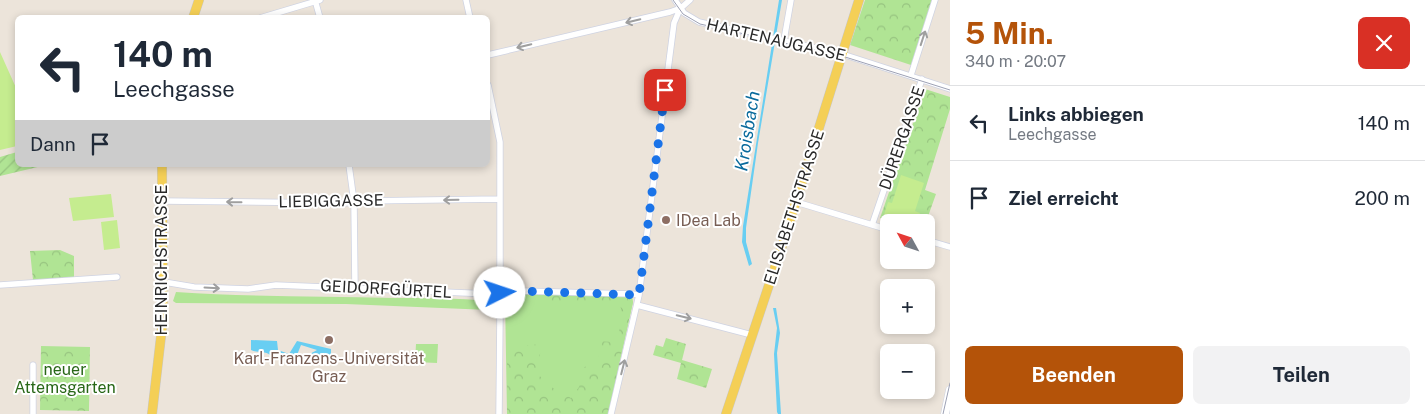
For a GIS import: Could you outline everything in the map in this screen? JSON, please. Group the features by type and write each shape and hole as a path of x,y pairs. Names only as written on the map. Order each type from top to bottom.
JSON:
{"main road":[{"path":"194,15 199,0"},
{"name":"ELISABETHSTRASSE","path":"726,414 796,202 859,0"},
{"name":"HEINRICHSTRASSE","path":"152,414 163,319 162,167"},
{"path":"944,414 950,390"}],"street":[{"path":"270,15 317,0 320,15"},
{"path":"466,0 469,15"},
{"path":"675,0 680,9"},
{"path":"611,414 639,295 674,23 680,9 690,0"},
{"path":"781,40 791,0"},
{"path":"911,75 935,0"},
{"path":"490,55 680,9"},
{"name":"HARTENAUGASSE","path":"680,9 691,19 698,22 842,54 950,88"},
{"name":"DÜRERGASSE","path":"872,225 922,79"},
{"path":"490,94 500,142 499,414"},
{"path":"349,167 354,202 354,288"},
{"name":"LIEBIGGASSE","path":"162,201 346,203 499,199"},
{"path":"796,202 880,227"},
{"path":"935,243 950,247"},
{"path":"0,286 117,277"},
{"name":"GEIDORFGÜRTEL","path":"164,282 194,287 248,289 276,285 500,293 521,291 639,295"},
{"path":"637,305 752,335"},
{"path":"33,365 33,414"}],"green space":[{"path":"865,0 932,0 911,65 850,45"},
{"path":"0,52 15,86 15,146 0,150"},
{"path":"925,89 950,97 950,109 925,190 936,194 929,214 881,214"},
{"path":"15,153 15,167 38,167 0,176 0,157"},
{"path":"901,175 924,183 915,211 920,214 884,214 888,202 892,203"},
{"path":"111,194 114,217 73,221 69,198"},
{"path":"117,220 120,248 104,250 101,222"},
{"path":"60,250 74,256 74,277 33,280 30,251"},
{"path":"507,291 632,294 633,302 608,414 507,414 505,297"},
{"path":"176,292 258,296 453,299 489,301 491,304 489,310 346,304 176,303 173,301"},
{"path":"539,294 628,298 633,302 608,414 507,414 507,347 541,344 538,374 548,385 571,398 579,387 583,368 598,359 598,341 614,342 619,333 621,308 618,303 538,302"},
{"path":"666,338 686,344 682,360 712,369 706,388 677,379 681,363 653,355 656,345 663,347"},
{"path":"416,344 438,344 437,363 415,362"},
{"name":"neuer Attemsgarten","path":"41,346 90,347 89,411 40,410"}],"water":[{"name":"Kroisbach","path":"779,0 782,0 746,228 746,242 752,264 749,266 742,242 743,226"},
{"path":"773,308 776,308 780,333 777,353 781,414 777,412 774,354 777,328"},
{"path":"251,340 277,341 278,350 289,354 297,341 331,349 331,357 306,356 317,350 301,345 295,360 270,355 251,350"}],"tram line":[{"path":"673,0 683,14 700,24 842,56 950,90"},
{"path":"943,414 950,383"}],"place":[{"name":"IDea Lab","path":"666,220"},
{"name":"Karl-Franzens-Universität Graz","path":"329,340"}],"route":[{"path":"500,293 521,291 639,295 665,90"}]}
